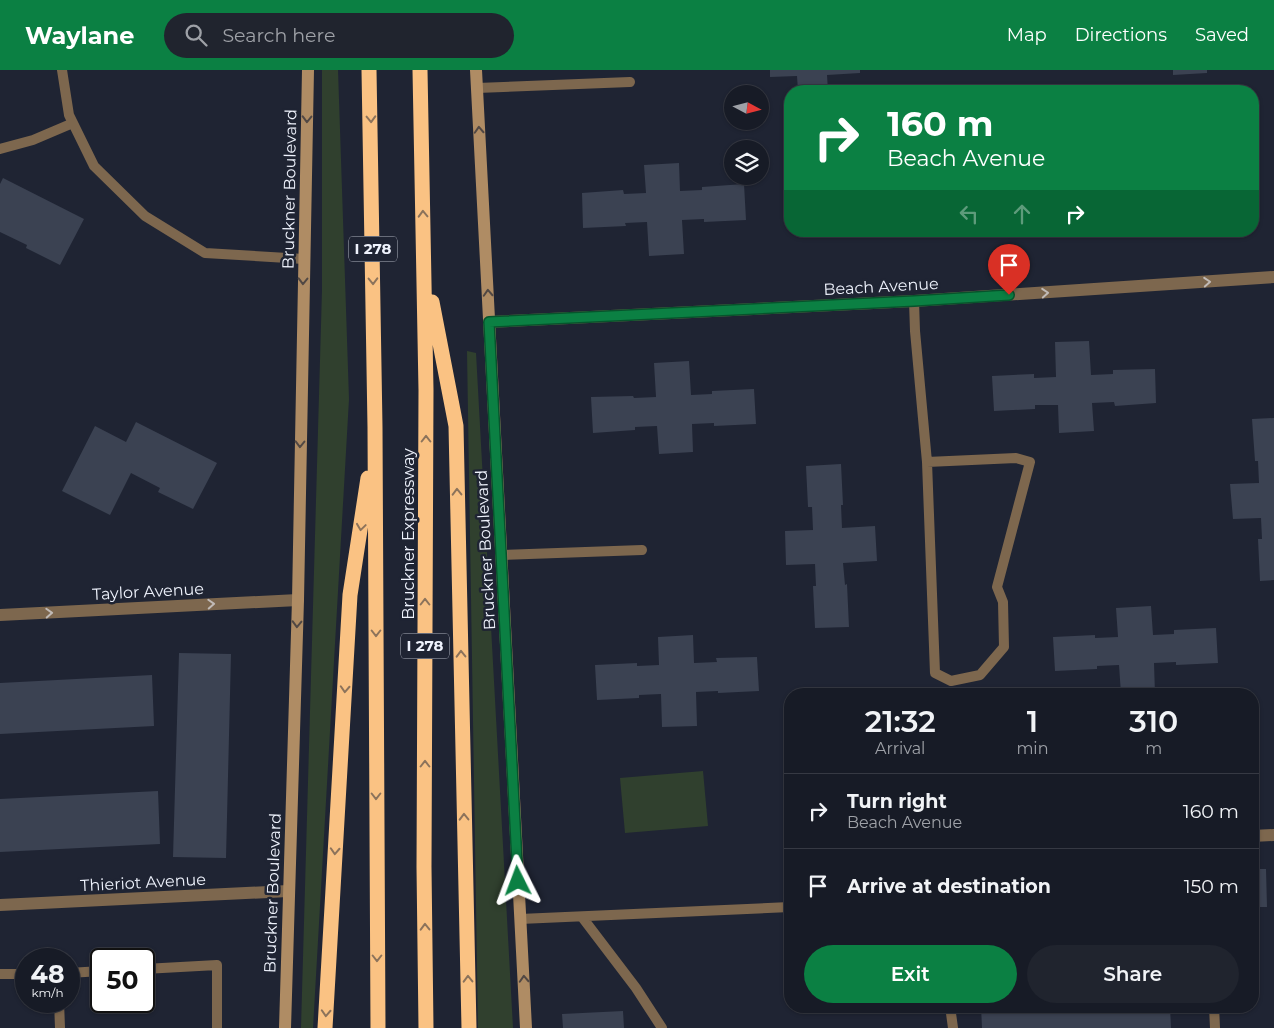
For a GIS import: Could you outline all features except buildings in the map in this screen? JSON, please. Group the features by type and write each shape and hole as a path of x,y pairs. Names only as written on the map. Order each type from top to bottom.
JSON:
{"highway":[{"name":"Bruckner Expressway","path":"369,70 376,427 378,1028"},
{"name":"Bruckner Expressway","path":"420,70 425,263 426,410 424,867 426,1028"},
{"path":"425,263 456,426 469,1028"},
{"path":"325,1028 350,595 376,427"}],"main road":[{"name":"Bruckner Boulevard","path":"285,1028 298,600 308,70"},
{"name":"Bruckner Boulevard","path":"476,70 526,1028"}],"street":[{"name":"Beach Avenue","path":"489,322 914,301 1274,277"},
{"name":"Taylor Avenue","path":"0,615 298,600"},
{"path":"1259,836 1274,835"},
{"name":"Thieriot Avenue","path":"0,905 288,891"}],"lane":[{"path":"62,70 69,115 94,166 145,216 205,254 304,259"},
{"path":"477,88 630,82"},
{"path":"0,150 33,140 73,123"},
{"path":"914,301 927,462 935,674 952,681 980,675 1004,647 1003,602 997,588 1030,462 1016,458 927,462"},
{"path":"502,554 642,550"},
{"path":"520,919 784,907"},
{"path":"582,917 636,988 662,1028"},
{"path":"155,969 217,966 217,1028"},
{"path":"0,974 15,974"},
{"path":"59,1013 60,1028"},
{"path":"951,1013 953,1028"},
{"path":"1214,1013 1215,1028"}],"green space":[{"path":"322,70 338,70 349,399 313,1028 301,1028 322,290"},
{"path":"467,351 476,353 513,1028 478,1028"},
{"path":"703,771 708,826 625,833 620,778"}],"route":[{"path":"518,881 489,322 1009,295"}]}
